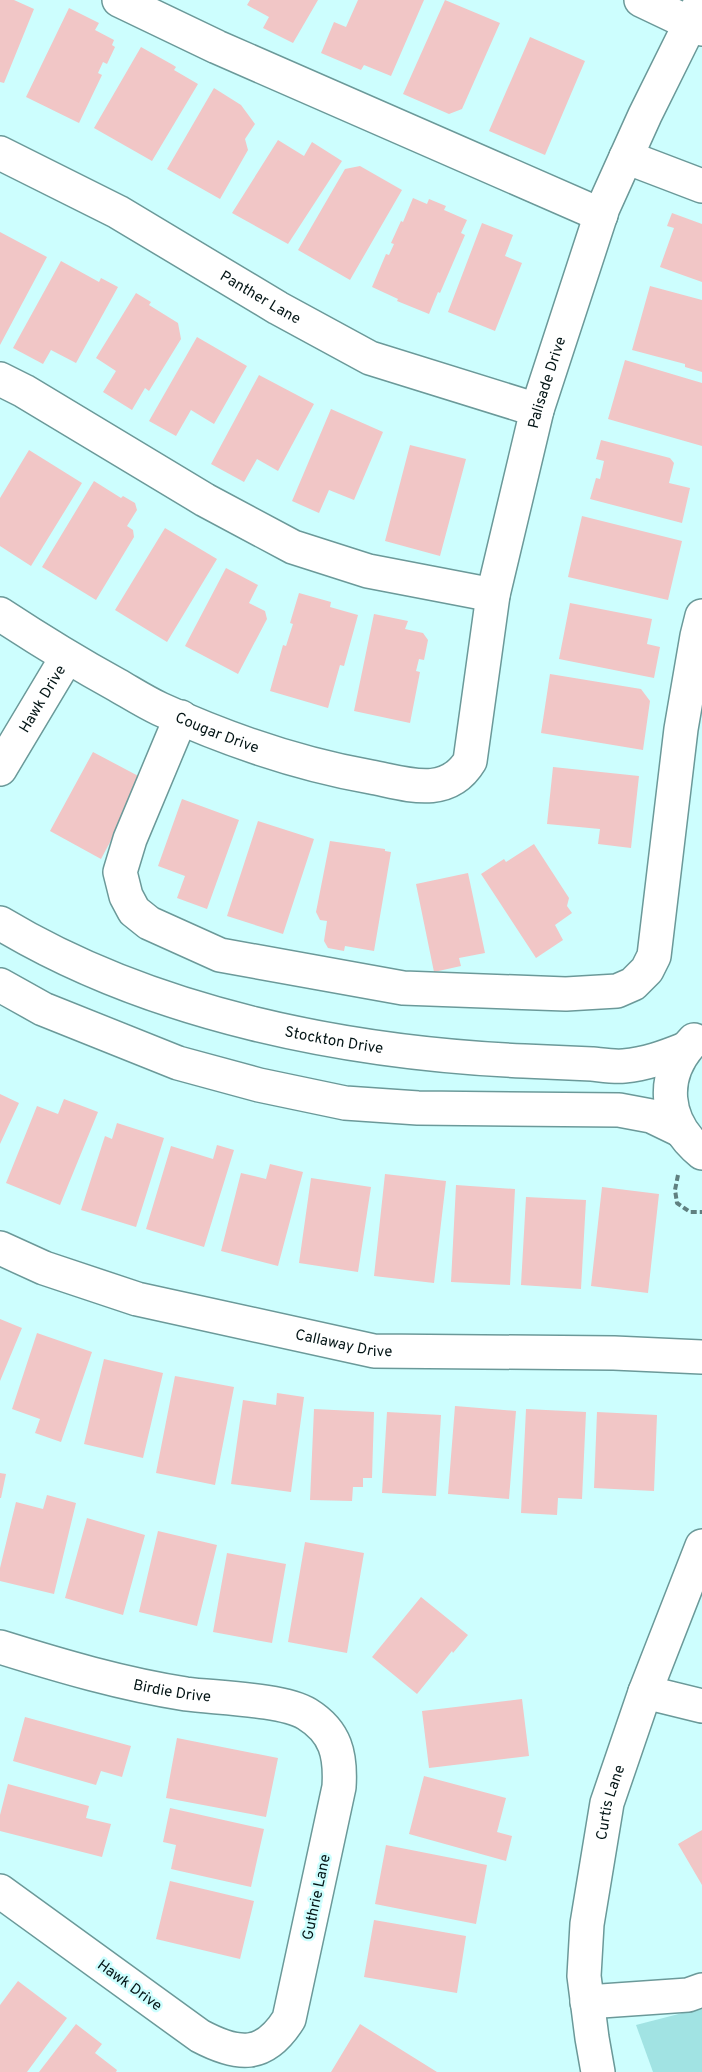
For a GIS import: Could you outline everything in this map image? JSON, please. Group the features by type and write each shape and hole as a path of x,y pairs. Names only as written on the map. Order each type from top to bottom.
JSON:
{"street":[{"path":"119,0 217,47 601,215"},
{"path":"641,0 698,17"},
{"name":"Palisade Drive","path":"454,780 470,761 493,595 537,410 601,215 645,115 698,17"},
{"name":"Panther Lane","path":"0,153 118,212 278,308 370,358 537,410"},
{"path":"626,157 702,186"},
{"path":"0,379 24,391 205,500 293,547 368,571 493,595"},
{"name":"Cougar Drive","path":"0,614 67,657 159,708 257,749 339,771 430,786 443,785 454,780"},
{"path":"181,717 130,839 120,872 126,896 134,911 149,923 220,955 402,988 566,994 617,991 633,984 647,970 654,956 681,729 702,616"},
{"name":"Hawk Drive","path":"0,769 67,657"},
{"name":"Stockton Drive","path":"0,923 25,938 88,968 164,997 238,1020 300,1034 413,1052 485,1059 622,1066 654,1061 696,1038"},
{"path":"0,985 43,1009 178,1063 266,1086 345,1102 418,1108 619,1110 651,1116 694,1146"},
{"path":"694,1146 673,1114 670,1097 671,1080 676,1063 696,1038"},
{"name":"Callaway Drive","path":"0,1248 44,1268 137,1299 374,1351 614,1353 702,1357"},
{"name":"Curtis Lane","path":"598,2072 584,1976 587,1924 607,1803 645,1692 702,1546"},
{"name":"Birdie Drive","path":"0,1647 137,1685 186,1694 284,1706 305,1713 323,1726 335,1744"},
{"path":"645,1692 702,1706"},
{"name":"Guthrie Lane","path":"268,2043 281,2033 289,2019 293,2004 339,1788 341,1766 335,1744"},
{"name":"Hawk Drive","path":"0,1891 200,2036 222,2047 238,2051 254,2049 268,2043"},
{"path":"587,2002 687,1995 702,1990"}],"shaded area":[{"path":"702,2008 702,2072 653,2072 636,2025"}],"building":[{"path":"0,0 14,0 34,9 4,83 0,82"},
{"path":"250,0 318,0 293,43 263,28 269,17 247,5"},
{"path":"358,0 424,0 391,76 364,65 361,70 321,53 334,22 346,27"},
{"path":"445,0 500,23 462,109 449,114 403,94"},
{"path":"69,8 99,23 95,30 114,40 112,45 115,47 107,64 103,62 98,73 102,75 79,123 26,97"},
{"path":"530,37 585,61 545,155 489,131"},
{"path":"141,47 173,65 176,67 174,70 198,84 152,161 94,128"},
{"path":"214,88 241,105 255,124 245,139 248,150 220,199 167,169"},
{"path":"278,140 304,156 312,142 342,161 288,244 232,213"},
{"path":"360,166 402,190 350,280 298,250 345,169"},
{"path":"413,198 427,204 429,199 446,206 444,210 467,220 461,233 465,235 429,314 397,301 398,299 372,287 386,254 389,255 394,244 391,243"},
{"path":"672,213 702,224 702,282 660,267 674,228 667,226"},
{"path":"482,223 513,235 505,256 522,263 495,331 448,312"},
{"path":"0,232 47,257 0,345"},
{"path":"61,261 99,282 101,278 118,287 76,363 51,350 43,364 13,348"},
{"path":"650,286 702,300 702,372 685,367 685,364 632,350"},
{"path":"136,293 151,302 149,305 178,323 181,339 149,391 145,388 132,410 103,392 116,371 96,358"},
{"path":"197,337 247,366 214,424 191,410 176,436 149,421"},
{"path":"625,360 702,383 702,446 608,419"},
{"path":"259,375 314,404 278,471 257,459 244,482 211,464"},
{"path":"331,409 383,432 354,500 329,490 319,513 292,501"},
{"path":"601,440 670,458 674,463 669,483 690,488 682,523 590,499 596,478 600,479 604,461 596,459"},
{"path":"410,445 466,459 440,556 385,541"},
{"path":"29,450 82,483 31,566 0,546 0,498"},
{"path":"94,481 121,498 123,496 135,503 137,510 127,526 133,530 134,537 96,600 42,567"},
{"path":"582,516 682,541 668,600 568,577"},
{"path":"165,528 217,559 167,642 115,610"},
{"path":"226,568 258,585 249,603 265,611 267,619 238,674 185,646"},
{"path":"299,593 331,602 330,607 358,615 344,666 340,665 328,708 270,691 283,645 286,646 293,624 290,623"},
{"path":"570,603 652,619 647,644 660,647 654,678 559,659"},
{"path":"374,614 408,621 405,629 423,633 428,640 424,660 419,659 416,671 420,672 410,723 354,711"},
{"path":"550,674 641,689 650,701 643,750 541,733"},
{"path":"93,752 144,779 101,859 50,831"},
{"path":"553,767 639,776 631,848 598,844 600,829 547,824"},
{"path":"182,799 239,820 207,909 177,898 185,876 158,866"},
{"path":"258,821 314,839 283,934 227,916"},
{"path":"330,841 385,849 391,852 374,951 345,946 344,951 328,948 324,941 327,921 320,920 316,912"},
{"path":"534,844 569,898 567,906 572,913 555,925 563,940 536,958 481,874 504,859 506,862"},
{"path":"468,873 485,953 459,958 461,966 434,972 416,884"},
{"path":"0,1094 19,1103 0,1144"},
{"path":"64,1099 98,1112 60,1205 6,1183 37,1106 58,1114"},
{"path":"117,1123 164,1138 136,1227 81,1210 105,1136 112,1139"},
{"path":"217,1145 234,1150 204,1247 146,1229 171,1146 213,1159"},
{"path":"270,1164 303,1172 278,1266 221,1251 241,1173 266,1179"},
{"path":"385,1174 446,1181 434,1283 374,1276"},
{"path":"311,1178 371,1187 358,1272 299,1263"},
{"path":"456,1185 515,1189 510,1285 451,1282"},
{"path":"602,1187 659,1194 648,1293 591,1286"},
{"path":"526,1197 586,1200 581,1289 521,1285"},
{"path":"0,1319 22,1328 0,1381"},
{"path":"37,1333 92,1352 61,1442 35,1433 40,1419 12,1409"},
{"path":"104,1359 163,1373 143,1458 84,1444"},
{"path":"175,1376 234,1387 215,1485 156,1473"},
{"path":"277,1393 304,1397 291,1492 231,1484 243,1400 276,1405"},
{"path":"455,1406 516,1411 509,1499 448,1494"},
{"path":"314,1409 374,1412 372,1478 363,1478 363,1487 353,1487 352,1501 310,1500"},
{"path":"526,1409 586,1412 582,1499 558,1498 557,1515 521,1513"},
{"path":"387,1412 441,1415 436,1496 382,1493"},
{"path":"597,1412 657,1415 654,1491 594,1488"},
{"path":"0,1473 6,1474 1,1498 0,1498"},
{"path":"47,1495 76,1503 54,1594 0,1581 0,1568 16,1502 43,1509"},
{"path":"87,1518 145,1535 123,1615 65,1598"},
{"path":"158,1531 217,1545 197,1626 139,1612"},
{"path":"305,1542 364,1553 347,1653 288,1642"},
{"path":"227,1553 286,1564 272,1643 213,1632"},
{"path":"421,1597 468,1635 417,1694 372,1657"},
{"path":"522,1699 529,1756 429,1768 422,1711"},
{"path":"25,1717 131,1746 122,1777 101,1771 96,1785 13,1761"},
{"path":"177,1738 278,1758 266,1817 166,1798"},
{"path":"424,1776 506,1798 497,1832 512,1836 506,1861 409,1834"},
{"path":"8,1784 89,1806 86,1818 111,1824 102,1857 0,1831 0,1815"},
{"path":"170,1808 264,1829 251,1887 171,1869 176,1845 163,1842"},
{"path":"702,1830 702,1885 678,1844"},
{"path":"386,1845 487,1865 476,1924 375,1904"},
{"path":"170,1881 254,1901 240,1959 156,1939"},
{"path":"374,1920 466,1936 457,1993 364,1977"},
{"path":"18,1981 67,2018 27,2072 0,2072 0,2005"},
{"path":"76,2024 102,2044 95,2053 117,2070 116,2072 39,2072"},
{"path":"360,2024 437,2072 331,2072"}]}
